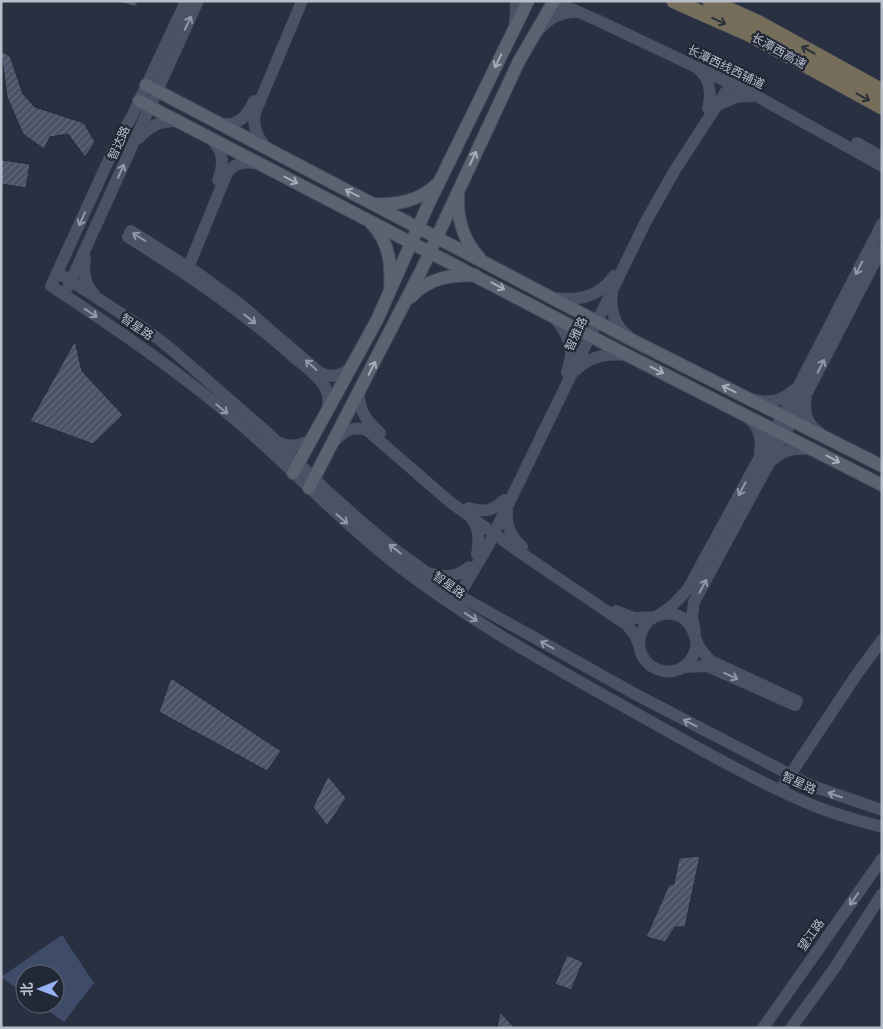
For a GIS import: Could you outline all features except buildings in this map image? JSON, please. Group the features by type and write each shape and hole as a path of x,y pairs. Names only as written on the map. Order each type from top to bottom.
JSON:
{"highway":[{"name":"长潭西高速","path":"674,1 751,35 882,107"},
{"name":"长潭西高速","path":"710,1 757,22 882,90"}],"main road":[{"path":"296,468 353,365 387,298 441,178 528,1"},
{"path":"312,484 403,307 515,69 554,1"},
{"path":"152,88 634,341 882,466"},
{"path":"145,104 477,275 627,355 882,485"},
{"path":"373,204 395,204 416,198 428,192 441,178"},
{"path":"460,187 458,204 461,228 470,247 482,260"},
{"path":"368,220 376,228 388,252 391,273 387,298"},
{"path":"403,307 416,291 434,280 453,276 477,275"}],"street":[{"name":"智达路","path":"64,295 132,148 145,104 186,1"},
{"name":"智达路","path":"152,88 167,68 198,1"},
{"path":"220,124 233,124 245,118 298,1"},
{"path":"269,150 257,135 253,121 302,1"},
{"path":"514,30 516,1"},
{"name":"长潭西线西辅道","path":"554,1 729,80 880,163"},
{"name":"长潭西线西辅道","path":"568,1 729,80 880,163"},
{"path":"534,36 550,19 568,12 582,14"},
{"path":"695,66 703,73 707,81 710,109 736,97 758,97"},
{"path":"167,68 166,79 168,88 174,97 183,104"},
{"name":"智雅路","path":"453,599 493,529 615,279 659,197 729,80"},
{"name":"智达路","path":"51,286 111,155 145,104"},
{"path":"132,148 147,129 162,122 178,121"},
{"path":"185,269 222,170 221,152 211,138"},
{"path":"199,274 192,251 227,173 236,164 262,165"},
{"path":"821,434 812,427 806,417 804,387 882,224"},
{"path":"326,415 328,398 322,383 250,318 185,269 168,254 131,232 128,237 185,269 199,274 248,310 319,372 329,376 336,376 353,365"},
{"path":"87,248 84,264 87,283 91,292 101,300"},
{"path":"640,647 642,629 648,622 672,606 688,589 763,462 882,248"},
{"path":"168,254 174,256 192,251"},
{"name":"智星路","path":"57,272 148,331 171,349 273,439 296,468 384,555 453,599 530,654 783,792 834,814 882,828"},
{"path":"554,298 569,299 591,295 602,290 615,279"},
{"path":"615,279 612,295 613,316 618,326 634,341"},
{"name":"智星路","path":"51,286 154,355 296,468"},
{"path":"548,313 559,322 568,342 571,352 569,375"},
{"path":"569,375 597,357 608,354 627,355"},
{"path":"750,399 769,402 778,400 804,387"},
{"path":"359,393 360,409 368,422 406,458 468,511 478,528 478,557 498,548 520,549"},
{"path":"684,667 691,660 695,651 696,637 692,617 694,602 763,462 760,435 753,422 741,412"},
{"path":"334,443 349,429 359,428 367,430 409,468 520,549 627,625 635,635 642,656 656,669 666,671 684,667 707,666 795,705 797,701 711,661 701,650 690,624 682,618 674,614 634,618 613,609 520,549 509,532 506,519 506,502"},
{"path":"273,439 280,443 301,445 313,438"},
{"path":"763,462 792,448 814,449"},
{"path":"326,459 323,476 328,492"},
{"name":"智星路","path":"312,484 328,492 393,548 423,570 453,599 793,776 829,793 882,810"},
{"path":"468,511 487,512 506,502"},
{"name":"智雅路","path":"453,599 469,567 478,557"},
{"path":"423,570 433,574 448,576 465,572 469,567"},
{"path":"783,792 852,681 882,640"},
{"path":"793,776 882,649"},
{"name":"望江路","path":"763,1028 882,859"},
{"path":"791,1028 834,969 882,894"}],"water":[{"path":"62,935 94,983 64,1022 53,1014 65,1014 65,964 20,964"},
{"path":"15,967 15,987 1,977"}]}
